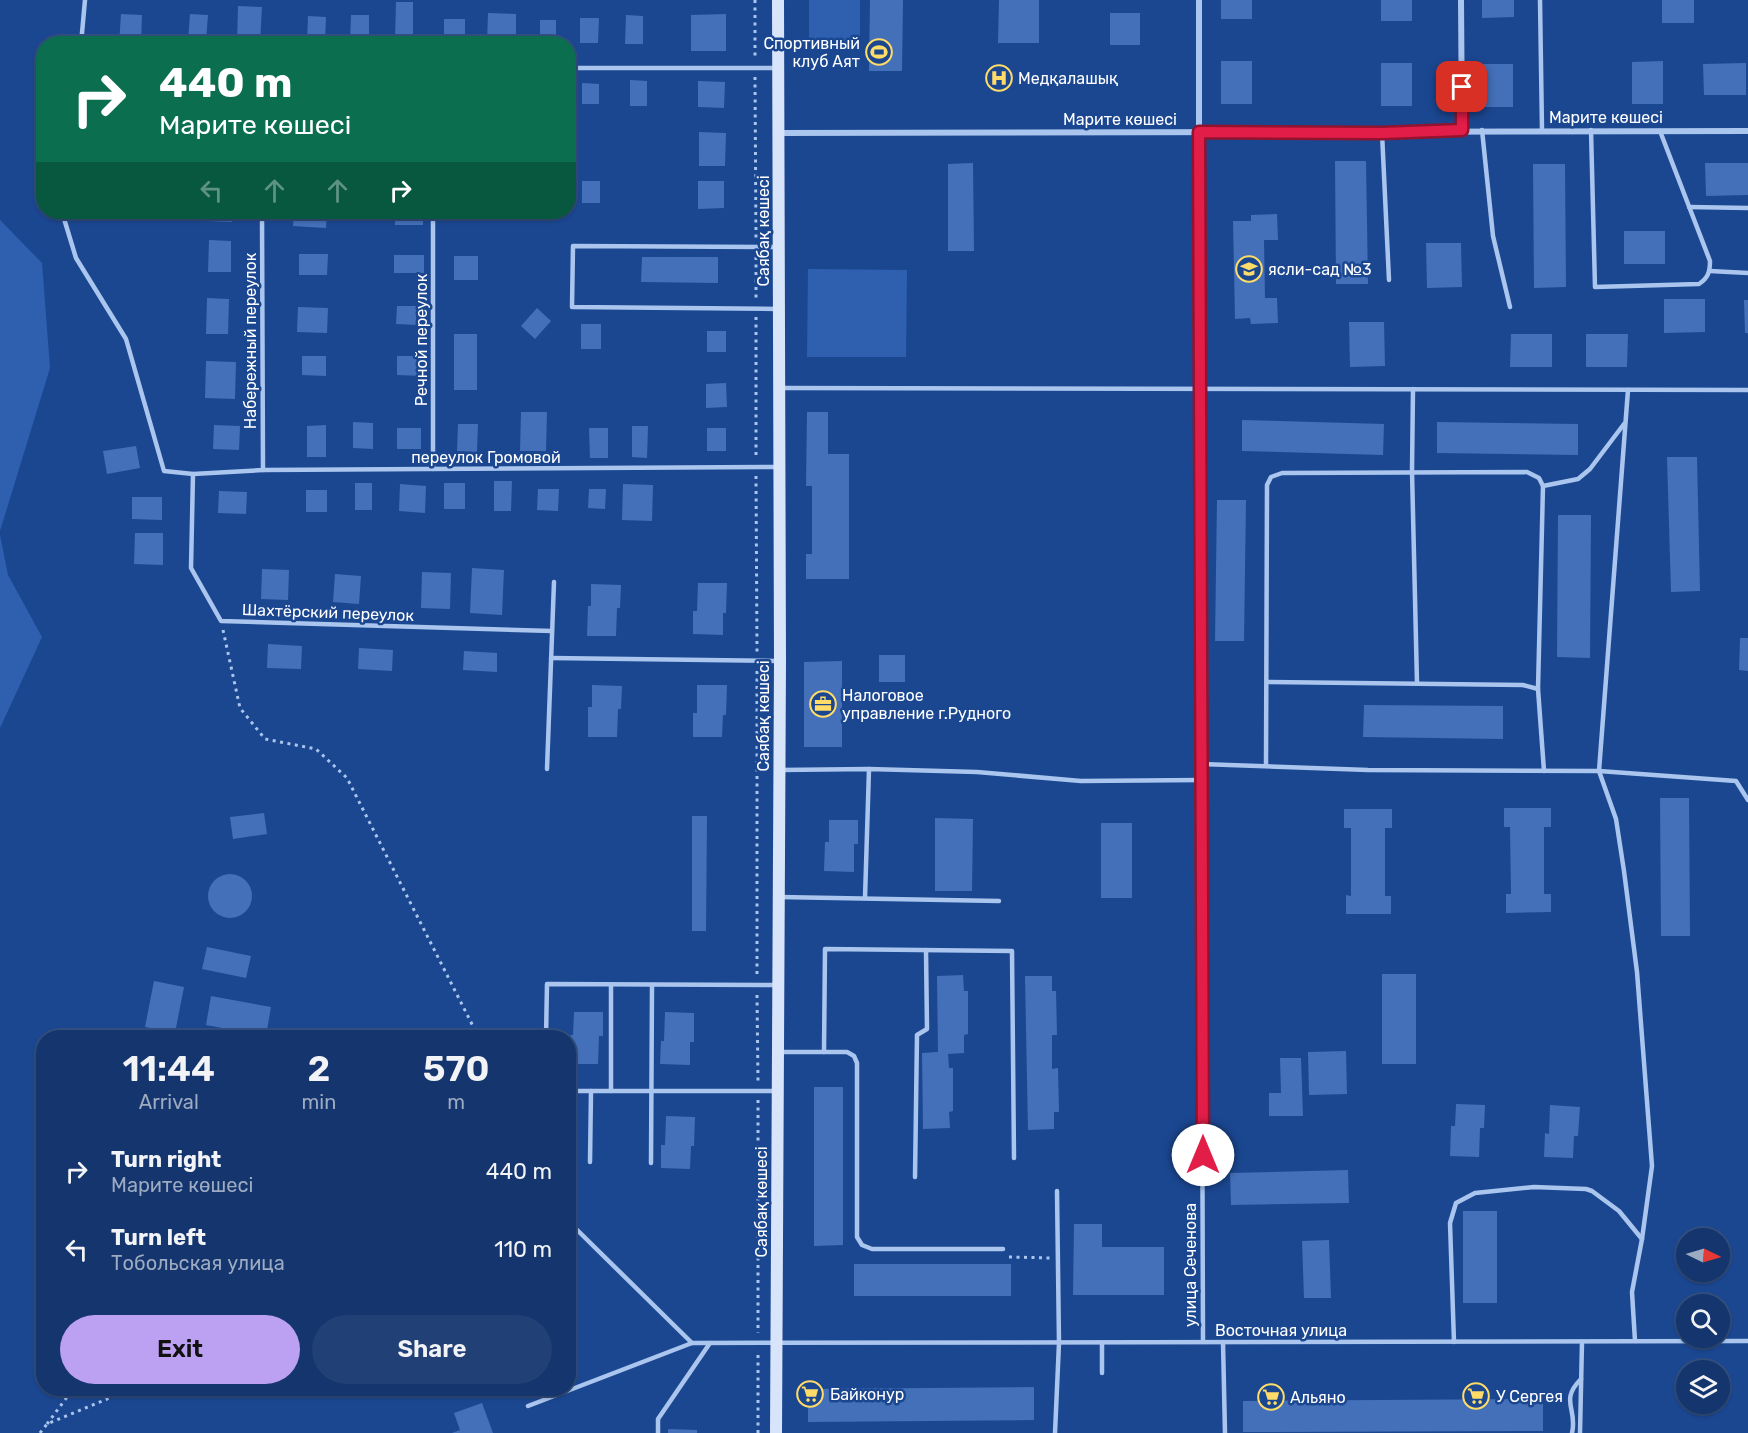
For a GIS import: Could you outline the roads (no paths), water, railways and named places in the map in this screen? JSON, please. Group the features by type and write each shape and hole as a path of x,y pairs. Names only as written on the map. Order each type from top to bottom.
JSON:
{"street":[{"name":"Саябақ көшесі","path":"776,1433 780,770 778,0"},
{"name":"улица Сеченова","path":"1199,0 1199,132"},
{"path":"1461,0 1462,130"},
{"name":"Марите көшесі","path":"779,133 1748,131"}],"lane":[{"path":"82,36 85,0"},
{"path":"1540,0 1542,130"},
{"path":"576,68 778,69"},
{"path":"1482,130 1493,236 1510,307"},
{"path":"1591,130 1594,287 1699,284 1706,280 1710,271 1710,261 1660,131"},
{"name":"улица Сеченова","path":"1199,132 1203,1342"},
{"path":"1382,133 1389,280"},
{"path":"1689,207 1748,208"},
{"name":"переулок Громовой","path":"64,219 76,258 126,339 164,471 193,474 263,470 780,466"},
{"name":"Набережный переулок","path":"262,219 263,470"},
{"name":"Речной переулок","path":"433,219 433,469"},
{"path":"779,247 573,246 572,307 779,309"},
{"path":"1710,271 1748,273"},
{"path":"780,388 1748,390"},
{"path":"1413,389 1412,471 1417,683"},
{"path":"1628,390 1599,771 1616,819 1637,972 1652,1166 1632,1292 1635,1341"},
{"path":"1543,486 1578,479 1590,469 1626,422"},
{"path":"1266,766 1267,485 1271,477 1282,472 1527,472 1539,478 1543,486 1538,689 1544,771"},
{"name":"Шахтёрский переулок","path":"193,474 191,568 221,621 552,631"},
{"path":"547,769 554,582"},
{"path":"551,658 780,661"},
{"path":"1267,682 1523,685 1538,689"},
{"path":"1201,764 1599,771 1736,781 1748,800"},
{"path":"865,898 868,769"},
{"path":"780,770 868,769 977,772 1081,781 1201,780"},
{"path":"779,897 999,901"},
{"path":"824,1052 825,949 1012,951 1014,1158"},
{"path":"915,1177 917,1035 927,1029 926,950"},
{"path":"546,1030 547,984 779,985"},
{"path":"610,1091 611,985"},
{"path":"651,1163 652,985"},
{"path":"778,1052 847,1052 854,1056 857,1063 857,1238 862,1245 872,1249 1003,1249"},
{"path":"576,1091 778,1091"},
{"path":"590,1161 591,1091"},
{"path":"1454,1342 1450,1223 1456,1203 1475,1193 1534,1187 1592,1191 1618,1211 1642,1239"},
{"path":"1055,1433 1059,1343 1057,1191"},
{"path":"576,1229 692,1343"},
{"name":"Восточная улица","path":"576,1384 692,1343 710,1342 1748,1341"},
{"path":"658,1433 658,1419 710,1342"},
{"path":"1223,1342 1226,1433"},
{"path":"1580,1433 1582,1342"},
{"path":"1102,1343 1102,1373"},
{"path":"1572,1433 1574,1426 1569,1400 1572,1389 1581,1379"},
{"name":"Восточная улица","path":"528,1406 547,1396"}],"place":[{"name":"Спортивный клуб Аят","path":"879,52"},
{"name":"Медқалашық","path":"999,78"},
{"name":"ясли-сад №3","path":"1249,269"},
{"name":"Налоговое управление г.Рудного","path":"823,704"},
{"name":"Байконур","path":"810,1394"},
{"name":"У Сергея","path":"1476,1396"},
{"name":"Альяно","path":"1271,1397"}]}
